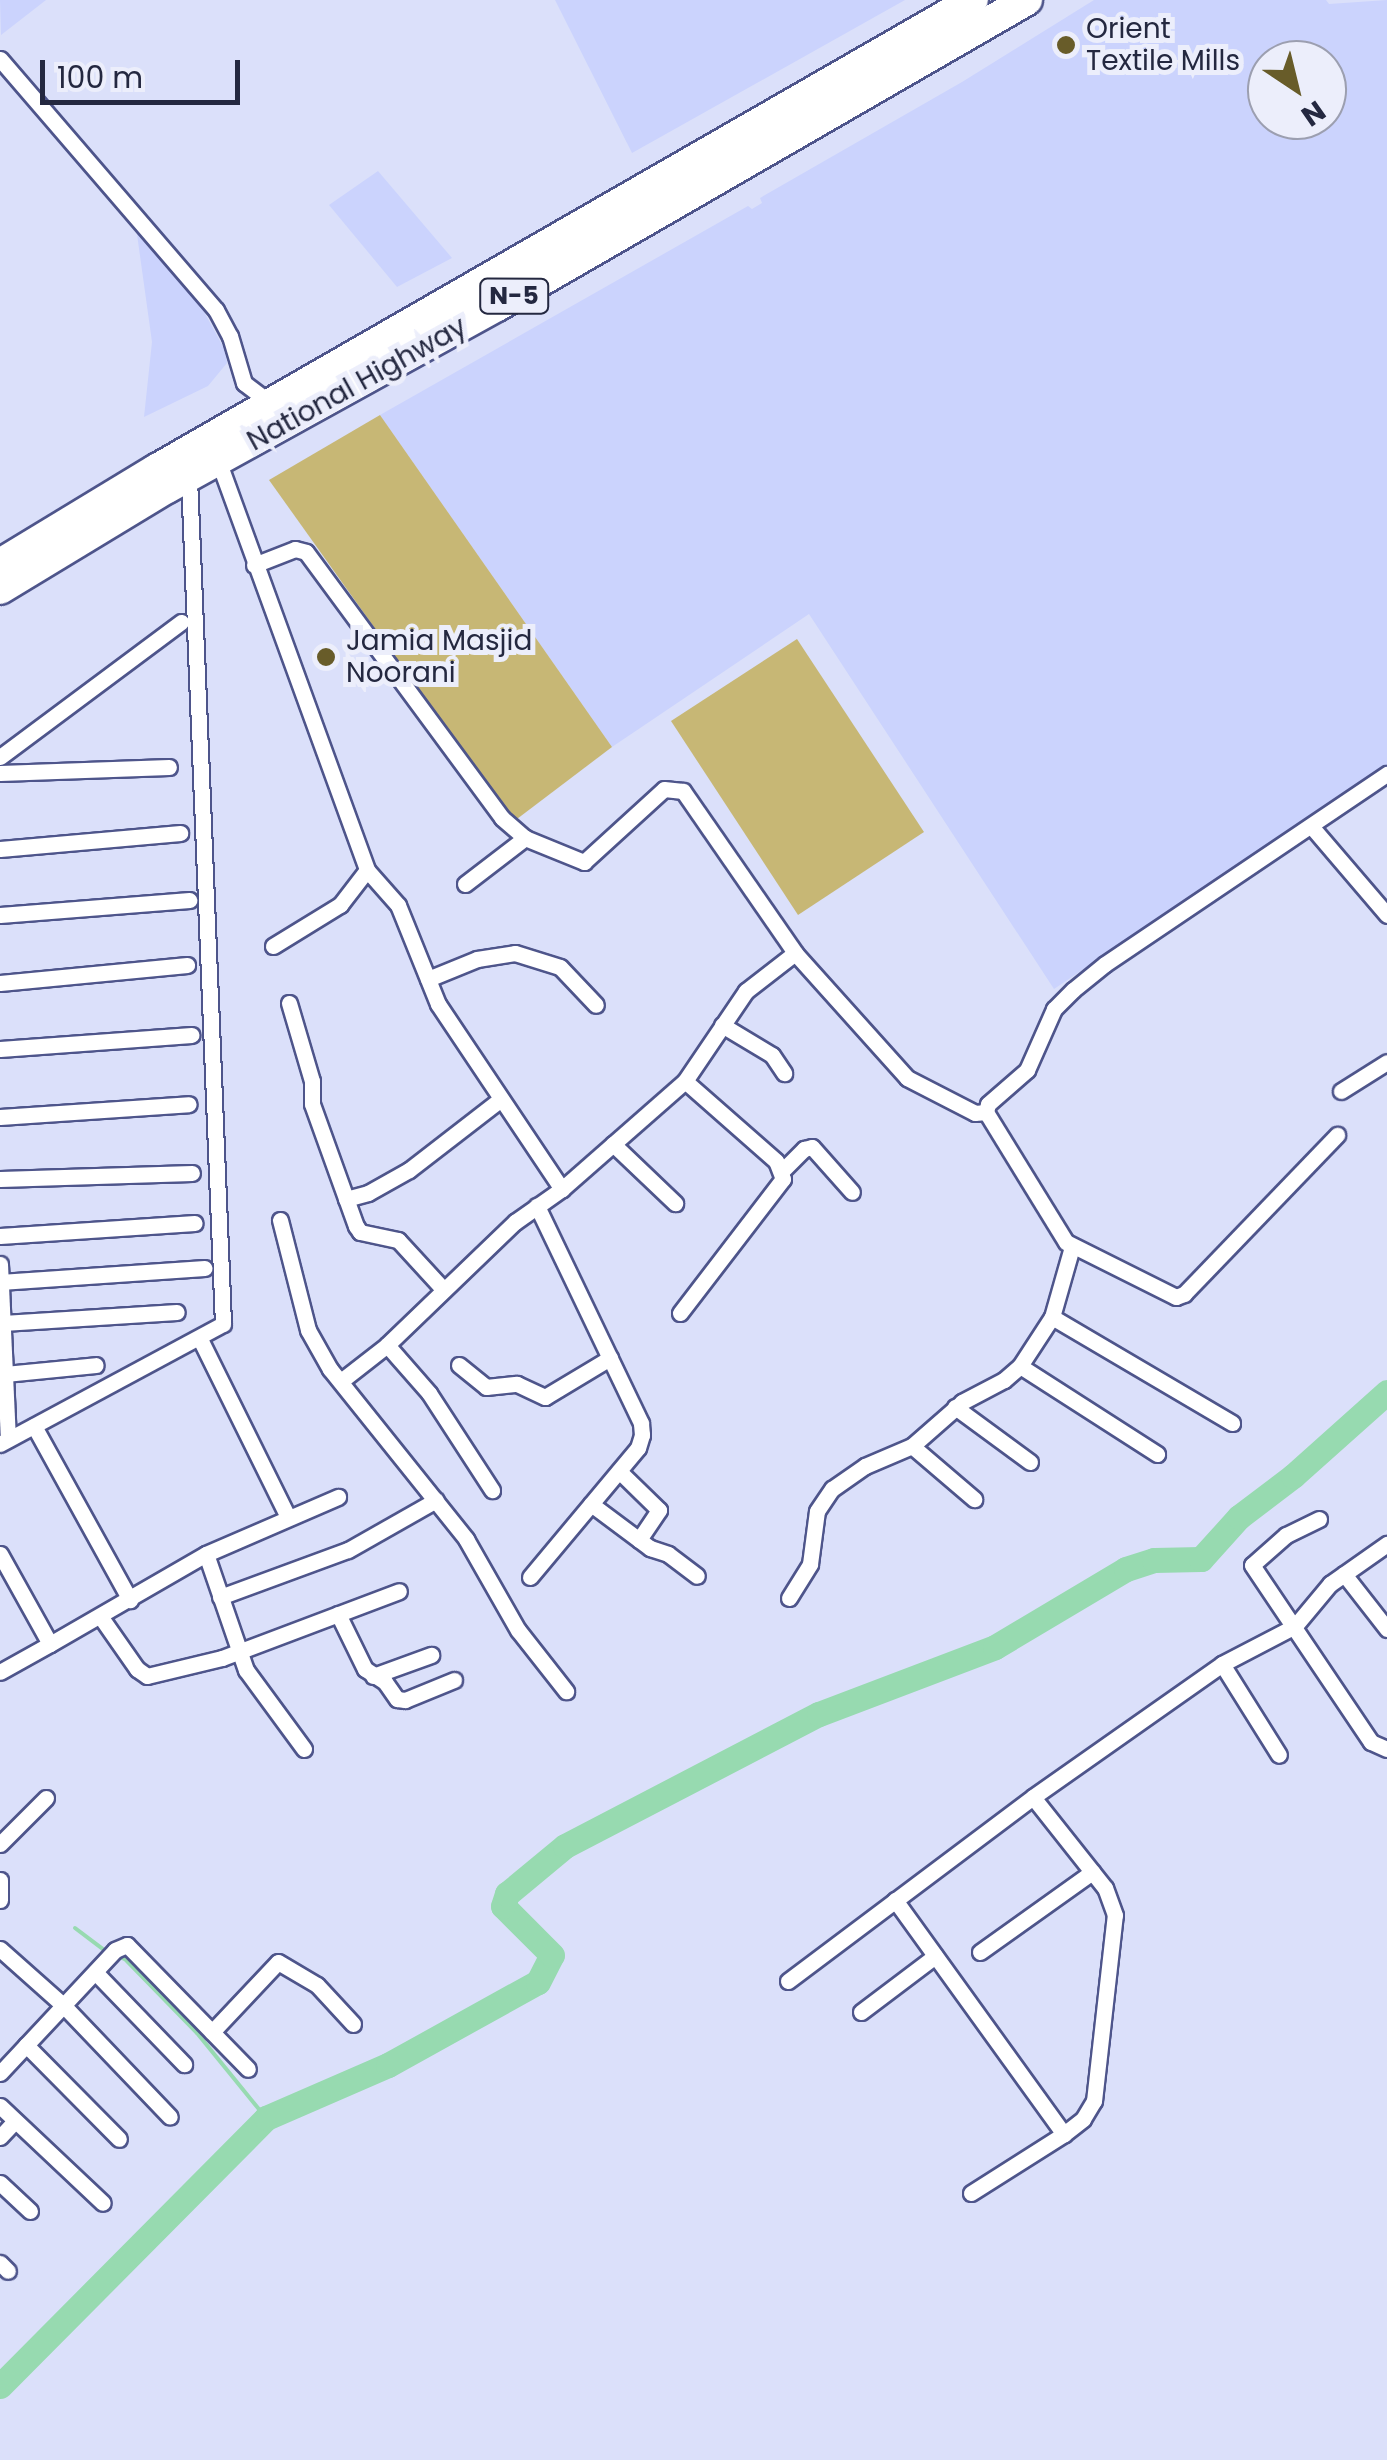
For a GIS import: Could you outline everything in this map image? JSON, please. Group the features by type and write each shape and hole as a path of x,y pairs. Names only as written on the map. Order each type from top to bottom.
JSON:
{"highway":[{"name":"National Highway","path":"0,564 947,8 973,0"},
{"name":"National Highway","path":"0,589 189,476 403,360 1027,0"}],"street":[{"path":"0,59 216,310 230,336 244,383 273,406"},
{"path":"218,460 367,870 398,905 438,1004 562,1189"},
{"path":"0,1264 4,1442 220,1329 224,1318 189,476"},
{"path":"254,565 295,549 306,552 502,818 525,838 584,862 664,789 674,787 695,807 795,953 907,1078 975,1113 986,1112"},
{"path":"0,758 181,622"},
{"path":"0,773 169,766"},
{"path":"1337,1135 1180,1296 1072,1247 986,1112 988,1104 1027,1070 1054,1009 1073,990 1310,826 1385,781"},
{"path":"1310,826 1387,915"},
{"path":"0,849 180,833"},
{"path":"465,884 525,838"},
{"path":"273,946 340,905 367,870"},
{"path":"0,915 189,900"},
{"path":"428,979 477,959 515,953 560,967 596,1005"},
{"path":"341,1381 387,1345 443,1289 685,1081 746,992 795,953"},
{"path":"0,983 187,964"},
{"path":"289,1003 312,1081 312,1104 360,1232 398,1240 443,1289"},
{"path":"722,1025 772,1055 784,1073"},
{"path":"0,1048 190,1035"},
{"path":"1342,1091 1387,1062"},
{"path":"685,1081 783,1170"},
{"path":"346,1199 409,1170 501,1099"},
{"path":"0,1117 189,1104"},
{"path":"613,1144 675,1203"},
{"path":"680,1313 783,1179 783,1170 804,1149 812,1147 852,1192"},
{"path":"0,1179 192,1174"},
{"path":"530,1577 619,1471 642,1435 538,1206"},
{"path":"280,1220 308,1330 341,1381 466,1540 518,1630 566,1691"},
{"path":"0,1236 195,1222"},
{"path":"790,1598 815,1549 822,1502 847,1477 912,1446 955,1407 1020,1366 1052,1317 1072,1247"},
{"path":"0,1282 205,1268"},
{"path":"2,1330 176,1312"},
{"path":"1052,1317 1232,1423"},
{"path":"200,1339 288,1517"},
{"path":"387,1345 429,1393 492,1490"},
{"path":"459,1365 486,1387 513,1384 545,1397 610,1358"},
{"path":"5,1374 96,1365"},
{"path":"1020,1366 1158,1454"},
{"path":"955,1407 1030,1462"},
{"path":"34,1426 130,1600"},
{"path":"912,1446 974,1499"},
{"path":"619,1471 659,1510 640,1540"},
{"path":"0,1672 206,1554 338,1498"},
{"path":"220,1597 348,1550 436,1500"},
{"path":"591,1504 696,1576"},
{"path":"1318,1519 1286,1535 1252,1564 1371,1742 1387,1748"},
{"path":"788,1981 1033,1797 1222,1664 1295,1626 1344,1574 1387,1544"},
{"path":"0,1554 50,1644"},
{"path":"206,1554 253,1682 304,1750"},
{"path":"1344,1574 1387,1629"},
{"path":"100,1616 137,1669 147,1676 240,1651 399,1591"},
{"path":"338,1614 365,1669 385,1682 400,1700 454,1680"},
{"path":"373,1676 431,1655"},
{"path":"1222,1664 1279,1755"},
{"path":"972,2193 1064,2134 1083,2119 1094,2101 1116,1926 1111,1899 1033,1797"},
{"path":"0,1844 46,1798"},
{"path":"980,1952 1092,1872"},
{"path":"0,1880 0,1900"},
{"path":"895,1900 1064,2134"},
{"path":"0,2073 113,1954 127,1945 248,2069"},
{"path":"0,1948 64,2006 170,2117"},
{"path":"861,2012 936,1956"},
{"path":"212,2032 278,1962 318,1985 353,2024"},
{"path":"96,1973 184,2064"},
{"path":"26,2045 119,2139"},
{"path":"0,2106 103,2203"},
{"path":"0,2138 15,2121"},
{"path":"0,2183 30,2210"}],"shaded area":[{"path":"0,0 46,0 1,35"},
{"path":"555,0 905,0 632,153"},
{"path":"1094,0 1326,0 1329,4 1387,0 1387,766 1054,989 809,614 612,747 380,415 748,206 752,209 762,203 760,198 962,82"},
{"path":"378,171 452,258 397,287 329,205"},
{"path":"136,227 202,308 226,352 227,363 208,386 144,417 152,342"},
{"path":"380,415 612,747 513,822 269,480"},
{"path":"797,639 924,832 798,915 671,721"}],"waterway":[{"path":"0,2386 266,2118 388,2065 538,1982 552,1955 503,1906 507,1894 565,1846 819,1714 995,1647 1126,1569 1154,1560 1201,1559 1239,1517 1293,1476 1387,1392"},
{"path":"75,1928 107,1952"},
{"path":"116,1956 125,1959 197,2033 266,2118"}],"place":[{"name":"Orient Textile Mills","path":"1066,45"},
{"name":"Jamia Masjid Noorani","path":"326,657"}]}
